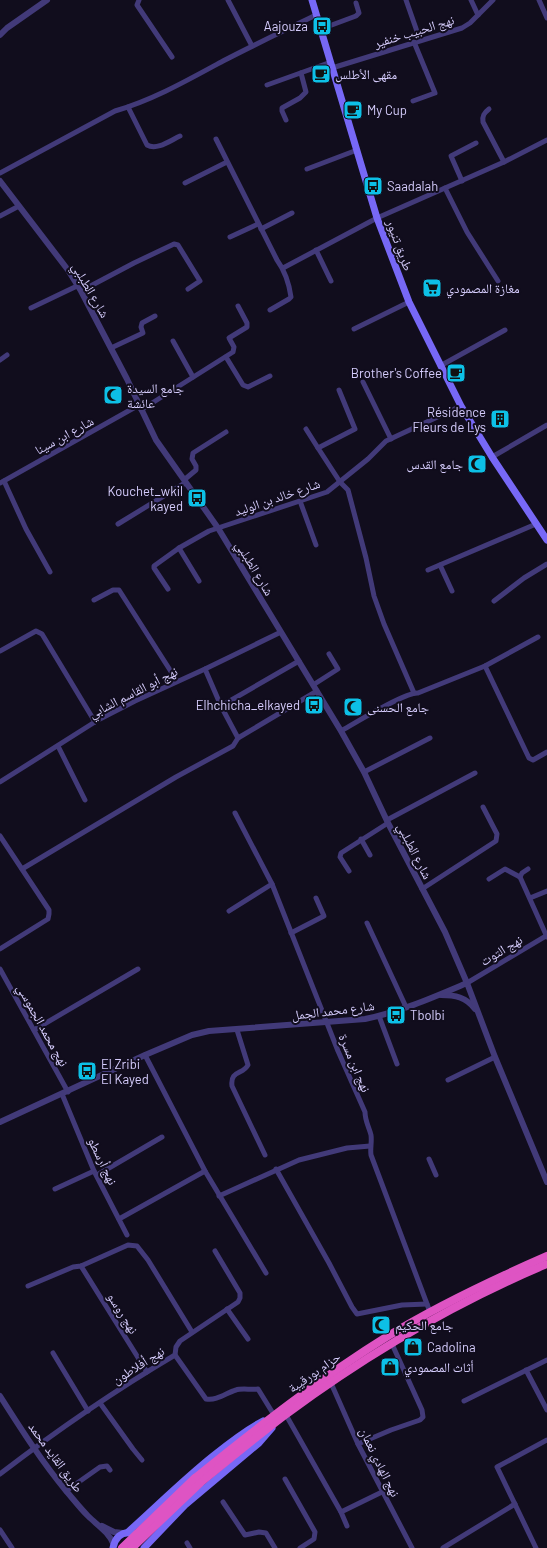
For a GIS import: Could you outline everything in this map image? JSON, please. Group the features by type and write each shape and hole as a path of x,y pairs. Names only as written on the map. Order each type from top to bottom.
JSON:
{"highway":[{"name":"حزام بورقيبة","path":"116,1547 275,1419 387,1337 430,1312 482,1285 547,1256"},
{"name":"حزام بورقيبة","path":"275,1419 286,1415 331,1383 432,1320 486,1292 547,1264"},
{"name":"حزام بورقيبة","path":"132,1548 198,1480"}],"main road":[{"name":"طريق تنيور","path":"312,0 377,218 409,302 461,406 492,457 547,540"},
{"path":"116,1547 116,1539 126,1533 193,1473 233,1440 249,1428 275,1419"},
{"path":"126,1533 138,1535 144,1548 185,1506 259,1442 275,1419"}],"street":[{"path":"0,35 7,28 47,0"},
{"path":"139,0 137,5 172,57"},
{"path":"228,0 252,46"},
{"path":"406,0 420,40"},
{"path":"471,0 478,15"},
{"name":"نهج الحبيب خنفير","path":"267,86 301,73 462,28 470,23 493,0"},
{"path":"539,0 547,18"},
{"path":"321,29 356,16 358,14 356,3"},
{"path":"0,173 115,111 177,86 252,46 316,15"},
{"path":"413,101 435,92 414,42"},
{"path":"286,120 282,108 300,98 306,92 301,73"},
{"path":"128,107 147,145 150,147 158,147 180,136"},
{"path":"489,109 484,113 483,122 504,162"},
{"path":"216,139 277,260 283,268 290,289 291,297 270,310"},
{"path":"283,268 377,218 504,162 547,140"},
{"path":"462,181 451,156 476,143"},
{"path":"307,169 357,150"},
{"path":"185,183 227,162"},
{"name":"شارع الطبلبي","path":"0,181 43,236 79,288 111,348 156,440 184,482 218,528 341,731 364,772 422,889 446,932 467,983"},
{"path":"444,188 467,232 498,281"},
{"path":"0,216 19,206"},
{"path":"230,237 292,213"},
{"path":"31,308 79,288 174,244 178,245 200,282 188,289"},
{"path":"316,250 331,281"},
{"path":"354,329 409,302"},
{"path":"238,306 247,323 247,327 229,338 234,347 233,352 226,357 243,385 248,387 270,376"},
{"path":"111,348 143,332 141,327 142,323 155,316"},
{"path":"440,366 505,330"},
{"path":"173,341 193,377"},
{"path":"0,360 7,355"},
{"name":"شارع ابن سينا","path":"2,482 140,408 226,357"},
{"path":"363,382 391,439"},
{"path":"318,448 355,430 339,390"},
{"name":"شارع خالد بن الوليد","path":"168,589 154,566 179,548 209,531 327,492 368,459 386,441 461,406"},
{"path":"492,457 547,425"},
{"path":"306,428 340,482 348,490 374,596 381,617 414,693"},
{"path":"118,524 184,482 196,470 196,466 192,459 193,453 226,432"},
{"path":"2,482 50,572"},
{"path":"300,501 316,545"},
{"path":"428,570 536,524"},
{"path":"179,548 199,581"},
{"path":"494,601 524,578 547,564"},
{"path":"440,565 452,592"},
{"path":"94,600 113,590 119,590 177,681"},
{"path":"0,651 36,632 42,634 96,722"},
{"name":"نهج أبو القاسم الشابي","path":"0,782 96,722 135,701 281,632"},
{"path":"341,731 369,715 414,693 418,693 485,666 538,637"},
{"path":"313,685 338,669 329,654"},
{"path":"221,706 299,662"},
{"path":"485,666 529,758 533,760 547,752"},
{"path":"205,669 221,706 238,738"},
{"path":"22,869 176,777 233,746 238,738 317,691"},
{"path":"364,772 430,738"},
{"path":"58,746 85,800"},
{"path":"349,871 340,857 341,853 388,822 475,773"},
{"path":"422,889 496,841 497,834 483,807"},
{"name":"نهج ابن مسرة","path":"235,813 272,884 326,1021 365,1114 371,1136 370,1144 373,1160 430,1312"},
{"path":"0,836 50,914 48,919 0,949"},
{"path":"362,839 370,855"},
{"path":"489,879 505,869 520,876 528,869"},
{"name":"نهج التوت","path":"467,983 547,936 520,876"},
{"path":"229,911 272,884"},
{"path":"530,898 547,890"},
{"path":"291,933 324,916 316,898"},
{"path":"367,923 406,1007"},
{"name":"نهج محمد الجموسي","path":"0,969 34,1030 65,1093"},
{"path":"34,1030 138,969"},
{"path":"467,983 495,1057 547,1182"},
{"name":"شارع محمد الجمل","path":"0,1122 192,1035 209,1032 326,1021 365,1019 406,1007 467,983"},
{"path":"437,996 463,998 468,1001 478,1014"},
{"path":"379,1016 397,1064"},
{"path":"237,1030 248,1065 247,1068 234,1076 232,1086 265,1155"},
{"path":"145,1055 205,1171 266,1273"},
{"path":"448,1080 495,1057"},
{"name":"نهج أرسطو","path":"65,1093 96,1173 127,1236"},
{"path":"55,1188 96,1173 162,1138"},
{"path":"219,1196 276,1169 323,1153 370,1144"},
{"path":"429,1159 436,1175"},
{"path":"276,1169 357,1314 402,1305 427,1304"},
{"path":"119,1219 205,1171"},
{"path":"28,1286 73,1267 81,1266 128,1245 137,1246 148,1260 192,1332"},
{"name":"نهج أفلاطون","path":"0,1474 34,1448 88,1411 175,1355 176,1347 192,1332 238,1302 240,1293 215,1251"},
{"name":"نهج روسو","path":"81,1266 147,1372"},
{"path":"228,1309 248,1339"},
{"path":"358,1444 420,1420 423,1417 422,1410 392,1344"},
{"path":"53,1353 88,1411"},
{"path":"175,1355 206,1399 214,1400 238,1389 258,1389 275,1419"},
{"path":"464,1401 547,1360"},
{"path":"526,1370 547,1410"},
{"name":"نهج الهادي نعمان","path":"331,1383 358,1444 412,1548"},
{"name":"طريق القايد محمد","path":"0,1396 34,1448 66,1491 84,1512 110,1537 116,1547"},
{"path":"100,1403 142,1460"},
{"path":"286,1415 341,1512 347,1526"},
{"path":"536,1548 497,1467 547,1440"},
{"path":"66,1491 100,1467 107,1466 110,1470"},
{"path":"285,1479 315,1532 314,1539 300,1548"},
{"path":"341,1512 382,1492"},
{"path":"223,1502 245,1535 259,1532 266,1533 275,1548"},
{"path":"443,1548 515,1504"},
{"name":"طريق القايد محمد","path":"100,1526 114,1532 126,1533"},
{"path":"0,1530 12,1548"}],"place":[{"name":"Aajouza","path":"322,26"},
{"name":"مقهى الأطلس","path":"321,74"},
{"name":"My Cup","path":"353,110"},
{"name":"Saadalah","path":"373,186"},
{"name":"مغازة المصمودي","path":"432,288"},
{"name":"Brother's Coffee","path":"456,373"},
{"name":"جامع السيدة عائشة","path":"113,395"},
{"name":"Résidence Fleurs de Lys","path":"500,419"},
{"name":"جامع القدس","path":"477,464"},
{"name":"Kouchet_wkil kayed","path":"197,498"},
{"name":"Elhchicha_elkayed","path":"314,705"},
{"name":"جامع الحسنى","path":"353,707"},
{"name":"Tbolbi","path":"396,1015"},
{"name":"El Zribi El Kayed","path":"87,1071"},
{"name":"جامع الحكيم","path":"381,1325"},
{"name":"Cadolina","path":"413,1347"},
{"name":"أثاث المصمودي","path":"390,1367"}]}
